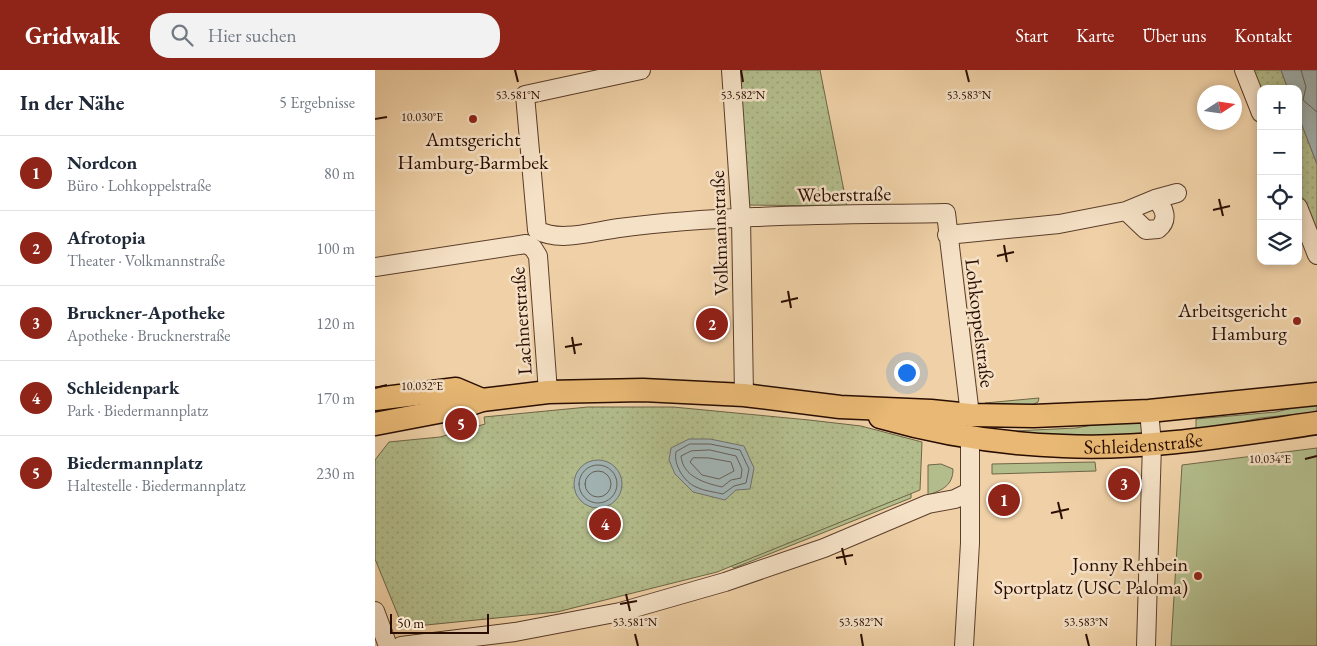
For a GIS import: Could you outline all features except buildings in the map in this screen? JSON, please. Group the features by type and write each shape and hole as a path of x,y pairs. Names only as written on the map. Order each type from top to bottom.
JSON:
{"main road":[{"path":"375,399 456,389 482,400"},
{"path":"375,424 459,408 482,400 548,392 643,390 744,395 840,406"},
{"name":"Schleidenstraße","path":"840,406 931,411 970,416 1051,416 1149,411 1317,394"},
{"name":"Schleidenstraße","path":"840,406 929,431 970,438 1064,446 1152,444 1317,423"},
{"path":"970,416 970,438"}],"street":[{"name":"Lachnerstraße","path":"548,392 537,230 525,95 641,70"},
{"name":"Volkmannstraße","path":"731,70 741,217 744,395"},
{"path":"1244,70 1257,103"},
{"path":"947,235 1059,224 1126,211 1177,193"},
{"path":"1126,211 1145,230 1158,230 1165,219 1164,211 1155,200"},
{"name":"Weberstraße","path":"375,267 526,244 556,236 658,223 741,217 946,213 947,235"},
{"path":"1302,217 1317,255"},
{"name":"Lohkoppelstraße","path":"947,235 970,416"},
{"path":"1146,646 1152,444 1149,411"},
{"path":"965,646 970,543 970,438"},
{"path":"401,646 515,632 620,612 734,579 824,548 928,504 955,499 969,492"},
{"path":"375,611 388,646"}],"green space":[{"path":"735,70 820,70 847,206 744,205"},
{"path":"1248,70 1281,70 1287,85 1258,85"},
{"path":"1302,125 1317,164 1317,239 1302,203"},
{"path":"1039,398 1038,402 1032,405 1018,408 998,407 985,403"},
{"path":"1317,402 1317,412 1260,418 1196,432 1196,419 1276,412"},
{"path":"588,407 673,407 861,426 922,442 920,490 717,572 557,612 406,627 402,625 375,559 375,460 389,442 440,437 485,424 484,417"},
{"path":"1120,420 1137,420 1143,427 1143,435 1132,439 993,432 1076,428"},
{"path":"1317,448 1317,646 1171,646 1182,465"},
{"path":"1095,462 1096,471 992,474 992,464"},
{"path":"941,464 953,469 953,475 943,489 928,495 928,465"},
{"path":"911,485 911,498 734,568 719,558"}],"water":[{"path":"1281,70 1317,70 1317,164 1302,125 1302,85 1287,85"},
{"path":"689,439 710,439 744,446 754,468 750,489 736,490 725,500 693,492 675,474 669,460 671,448"},
{"path":"593,460 603,460 615,467 622,479 622,489 615,501 603,508 593,508 585,504 578,497 574,489 574,479 578,471 585,464"}],"place":[{"name":"Amtsgericht Hamburg-Barmbek","path":"473,119"},
{"name":"Arbeitsgericht Hamburg","path":"1297,321"},
{"name":"Afrotopia","path":"712,324"},
{"name":"Biedermannplatz","path":"461,424"},
{"name":"Bruckner-Apotheke","path":"1124,484"},
{"name":"Nordcon","path":"1004,500"},
{"name":"Schleidenpark","path":"605,524"},
{"name":"Jonny Rehbein Sportplatz (USC Paloma)","path":"1198,576"}]}
